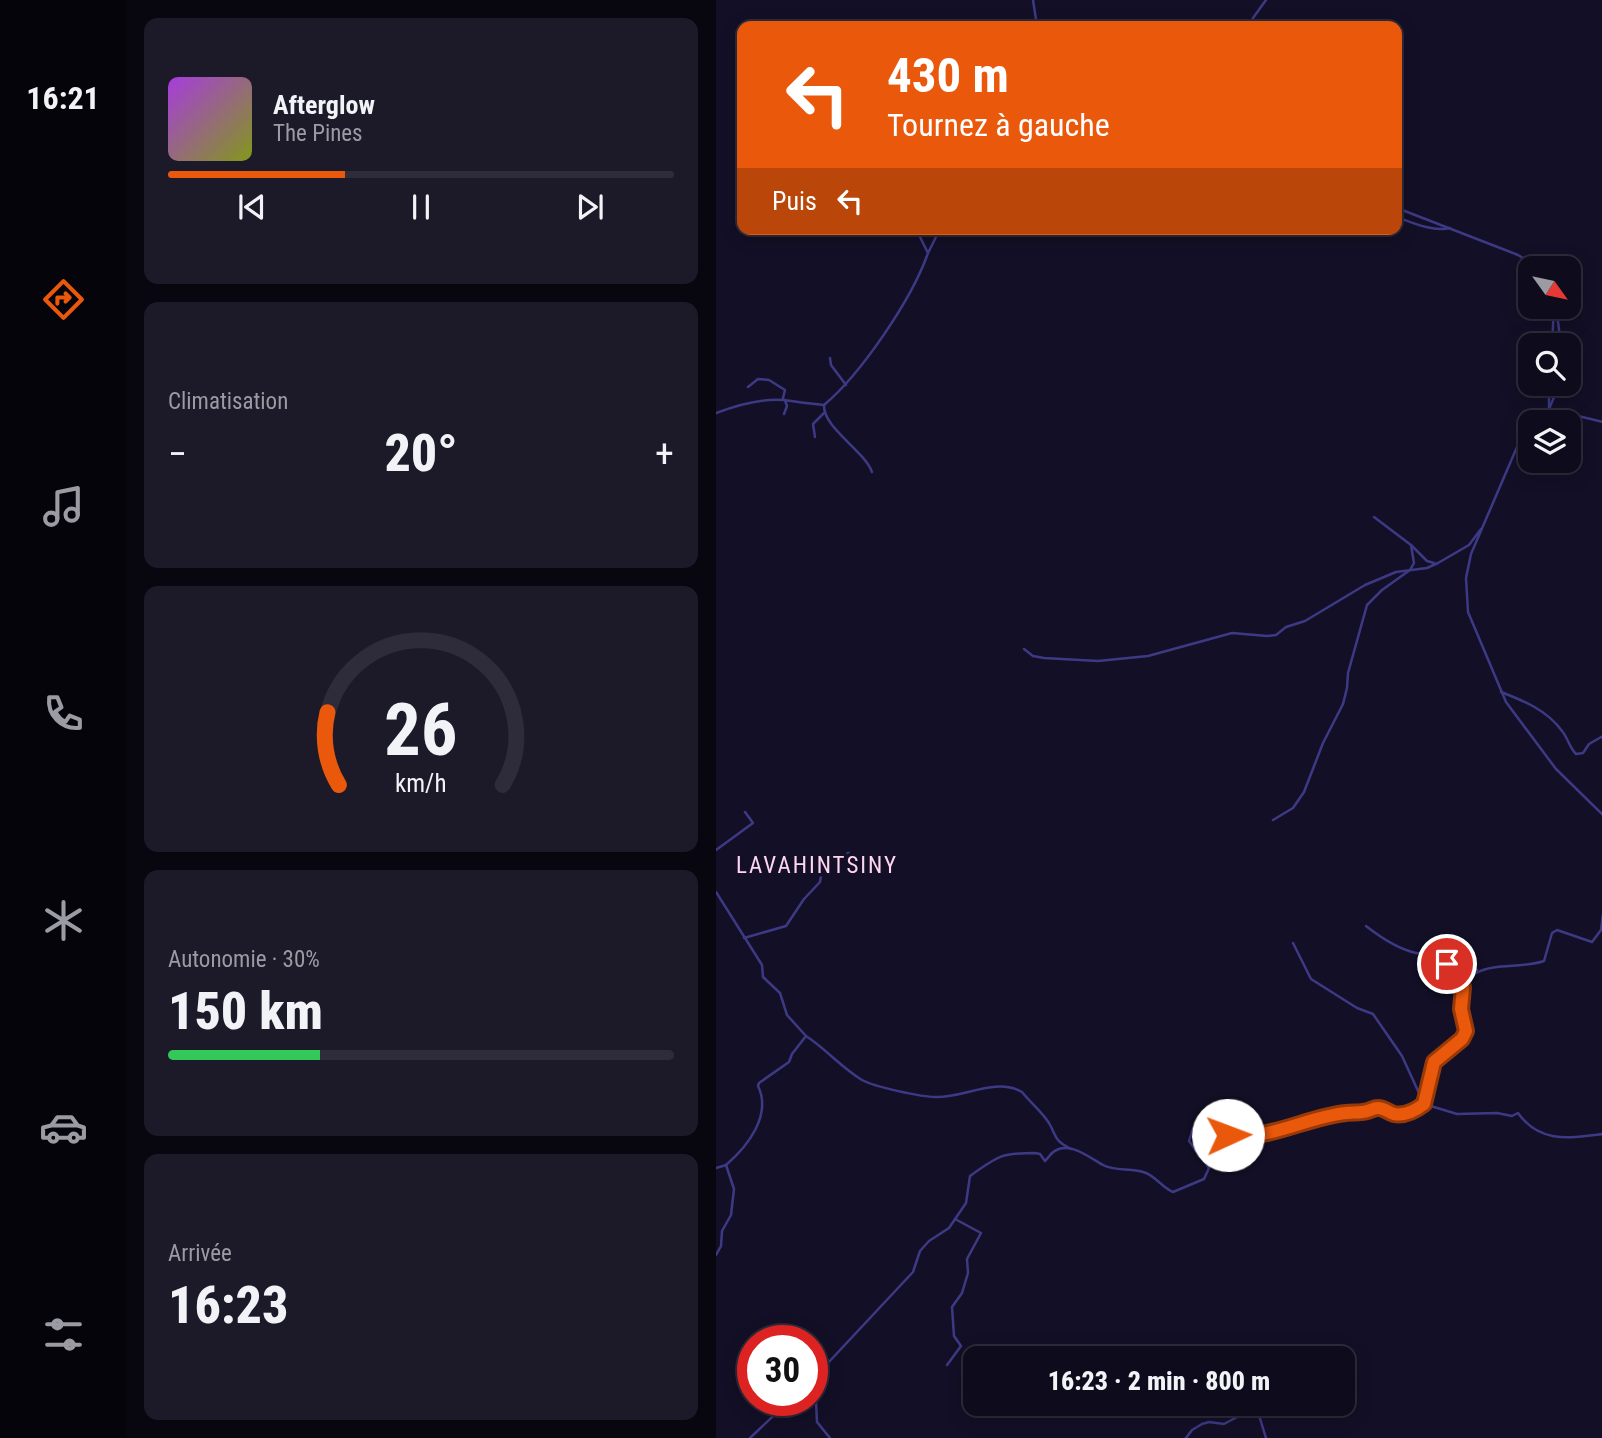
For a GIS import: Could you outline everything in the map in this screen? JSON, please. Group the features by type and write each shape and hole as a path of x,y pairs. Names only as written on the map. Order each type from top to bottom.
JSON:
{"street":[{"path":"1033,0 1036,21"},
{"path":"1253,21 1266,0"},
{"path":"1402,210 1520,256"},
{"path":"1402,219 1441,230 1450,228"},
{"path":"919,235 928,253"},
{"path":"872,472 824,413 824,405 846,385 866,360 907,296 937,235"},
{"path":"830,358 831,365 846,385"},
{"path":"748,387 758,379 769,380 785,390 784,400 787,406 784,414"},
{"path":"1549,396 1549,410"},
{"path":"1549,410 1555,396"},
{"path":"716,412 735,406 784,400 824,405"},
{"path":"815,437 813,424 824,413"},
{"path":"1581,417 1602,422"},
{"path":"1518,446 1471,554 1466,578 1468,612 1501,692 1556,769 1602,815"},
{"path":"1374,517 1411,545 1426,561 1438,563"},
{"path":"1024,649 1033,656 1044,658 1098,662 1148,656 1232,633 1276,635 1365,585 1396,572 1427,568 1438,563 1470,545 1481,529"},
{"path":"1273,820 1293,808 1304,793 1323,743 1342,704 1367,605 1410,570 1414,563 1411,545"},
{"path":"1459,552 1464,550 1471,554"},
{"path":"1501,692 1536,706 1560,728 1576,754 1583,753 1589,744 1602,736"},
{"path":"716,850 753,824 745,812"},
{"path":"744,938 786,926 820,882 822,869 827,861 850,853"},
{"path":"716,892 762,965 763,977 780,993 787,1014 806,1036 864,1081 936,1097 990,1087 1016,1089 1022,1092 1049,1124 1058,1142 1086,1153 1105,1167 1135,1169 1148,1174 1173,1192 1204,1179 1209,1168 1190,1141 1193,1129 1200,1122 1228,1135 1246,1138 1310,1119 1349,1112 1362,1113 1380,1108 1393,1114 1404,1115 1424,1104 1457,1114 1498,1113 1512,1116 1518,1113 1524,1121 1544,1134 1566,1139 1602,1134"},
{"path":"1453,974 1544,961 1552,933 1557,930 1592,942 1601,930 1602,914"},
{"path":"1366,926 1389,942 1417,954 1425,953 1447,964 1463,987"},
{"path":"1293,943 1311,979 1357,1008 1373,1014 1402,1056 1424,1104"},
{"path":"1424,1104 1434,1062 1462,1039 1466,1031 1461,1009 1463,987 1480,970"},
{"path":"716,1168 726,1165 748,1143 760,1118 764,1099 759,1083 788,1062 806,1036"},
{"path":"828,1364 913,1272 920,1251 949,1227 968,1199 970,1177 986,1164 1007,1153 1040,1154 1046,1161 1059,1149 1071,1149"},
{"path":"716,1255 721,1246 722,1231 731,1215 734,1189 726,1165"},
{"path":"947,1365 961,1346 954,1336 952,1307 962,1293 968,1273 967,1259 981,1233 955,1219"},
{"path":"1186,1438 1202,1424 1224,1424 1252,1409 1258,1412 1266,1438"},
{"path":"750,1438 773,1416"},
{"path":"817,1416 817,1422 830,1438"}],"district":[{"name":"LAVAHINTSINY","path":"817,865"}],"route":[{"path":"1228,1135 1246,1138 1310,1119 1349,1112 1362,1113 1380,1108 1393,1114 1404,1115 1424,1104 1434,1062 1462,1039 1466,1031 1466,1021 1461,1009 1463,987 1447,964"}]}
